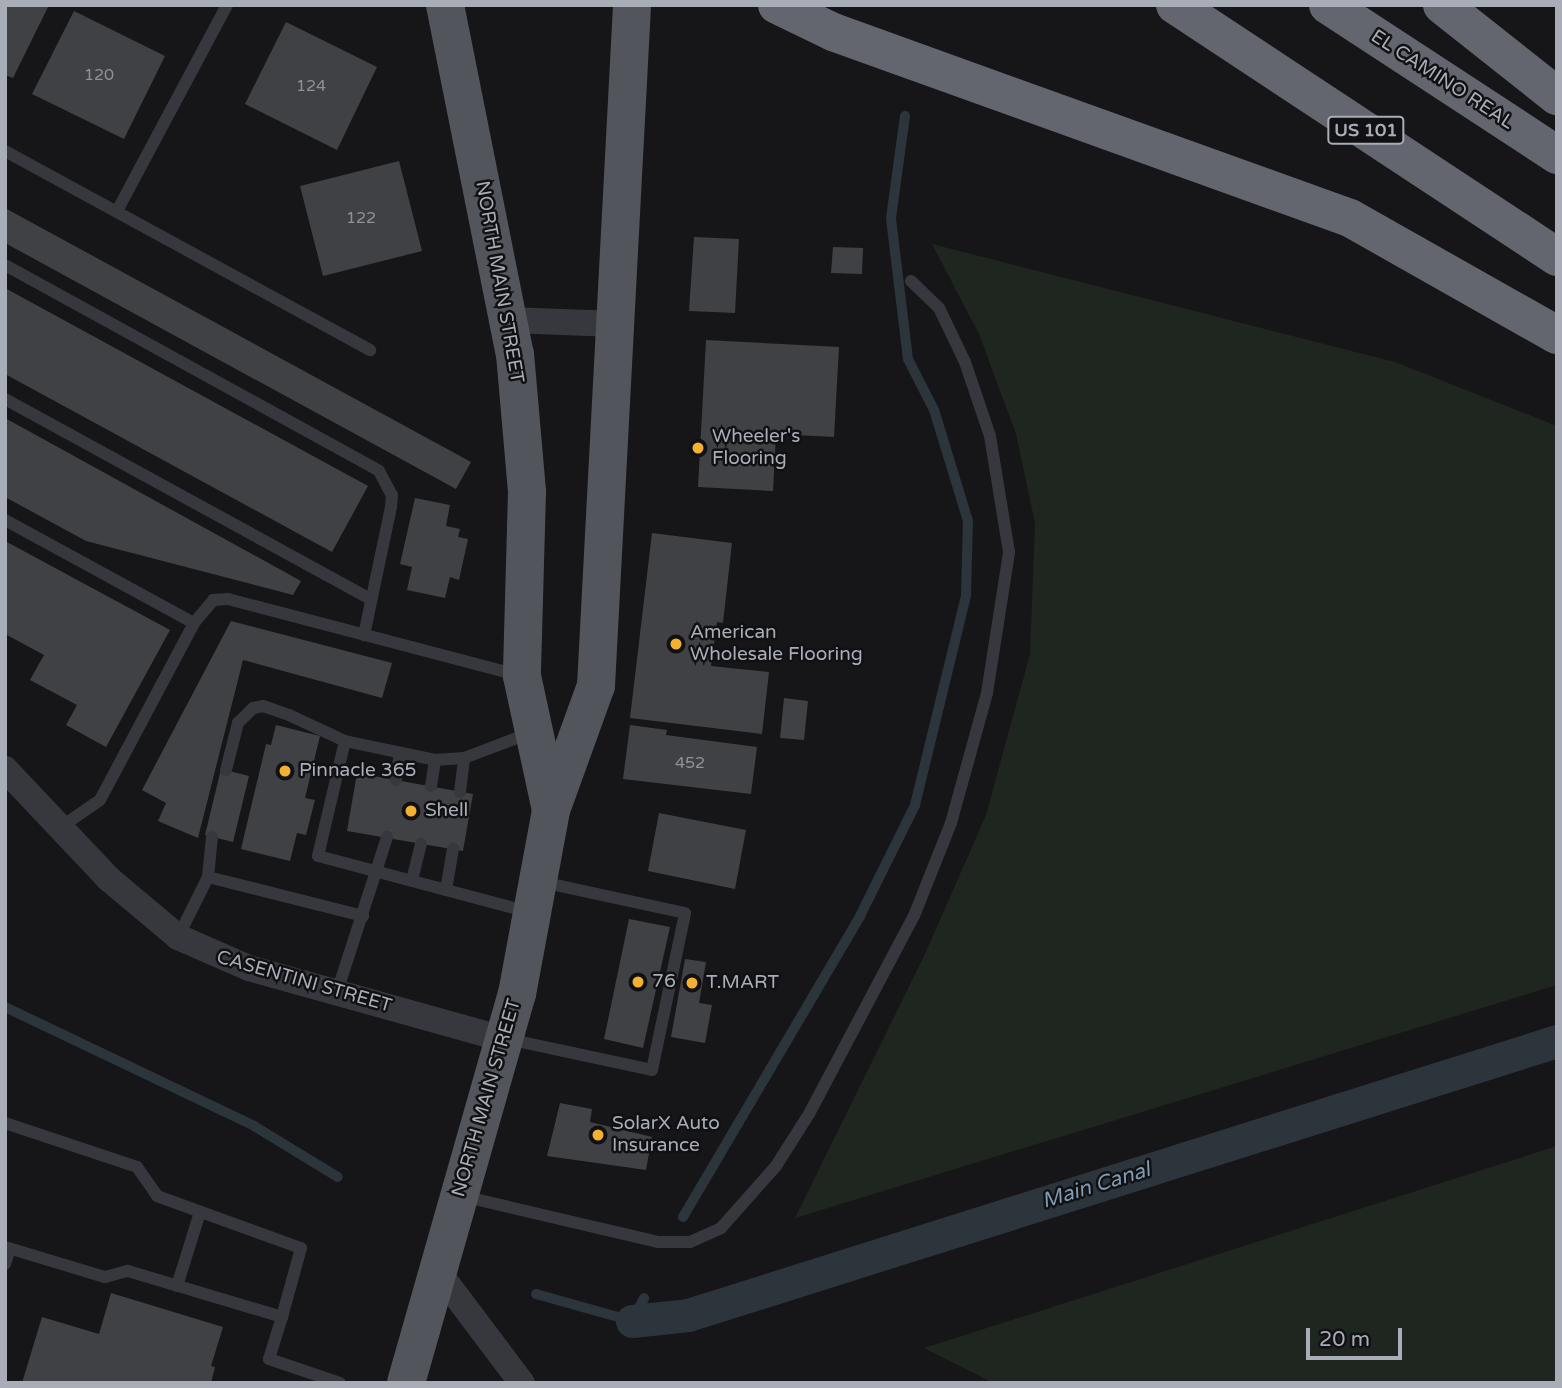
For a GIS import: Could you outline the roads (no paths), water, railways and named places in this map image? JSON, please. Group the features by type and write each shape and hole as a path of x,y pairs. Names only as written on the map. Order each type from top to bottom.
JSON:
{"highway":[{"path":"776,5 833,32 1350,218 1557,335"},
{"name":"US 101","path":"1175,5 1557,257"},
{"name":"EL CAMINO REAL","path":"1328,5 1557,155"},
{"path":"1442,5 1557,96"}],"main road":[{"name":"NORTH MAIN STREET","path":"445,5 509,320 527,492 522,676 551,810"},
{"name":"NORTH MAIN STREET","path":"406,1383 436,1269 504,1039 537,897 551,810 596,686 632,5"}],"street":[{"path":"509,320 616,324"},
{"name":"CASENTINI STREET","path":"5,769 109,879 178,937 249,968 504,1039"},
{"path":"436,1269 522,1383"}],"lane":[{"path":"117,211 227,5"},
{"path":"5,151 370,350"},
{"path":"5,265 379,471 392,495 364,635"},
{"path":"458,1195 658,1242 690,1242 721,1228 776,1166 809,1114 914,916 951,823 987,693 1009,552 990,436 965,362 939,308 911,281"},
{"path":"5,399 372,599"},
{"path":"5,520 194,624"},
{"path":"61,827 100,800 205,606 228,599 522,676"},
{"path":"226,770 238,723 253,708 263,706 345,741 435,760 464,758 533,731"},
{"path":"345,741 318,856 446,890 685,913 652,1070 504,1039"},
{"path":"396,780 400,753"},
{"path":"460,792 464,758"},
{"path":"431,786 435,760"},
{"path":"178,937 208,877 212,837"},
{"path":"337,992 378,873 387,837"},
{"path":"412,880 421,844"},
{"path":"446,890 453,849"},
{"path":"208,877 363,916"},
{"path":"5,1123 137,1167 157,1196 301,1248 269,1359 340,1383"},
{"path":"177,1286 200,1212"},
{"path":"5,1264 8,1248 105,1277 128,1271 282,1317"}],"waterway":[{"path":"683,1217 860,916 915,805 966,595 968,521 934,410 908,359 891,218 905,116"},
{"path":"5,1007 254,1126 338,1177"},
{"name":"Main Canal","path":"632,1321 688,1315 1557,1041"},
{"path":"536,1294 632,1321 644,1298"}],"place":[{"name":"Wheeler's Flooring","path":"698,448"},
{"name":"American Wholesale Flooring","path":"676,644"},
{"name":"Pinnacle 365","path":"285,771"},
{"name":"Shell","path":"411,811"},
{"name":"76","path":"638,982"},
{"name":"T.MART","path":"692,983"},
{"name":"SolarX Auto Insurance","path":"598,1135"}]}
